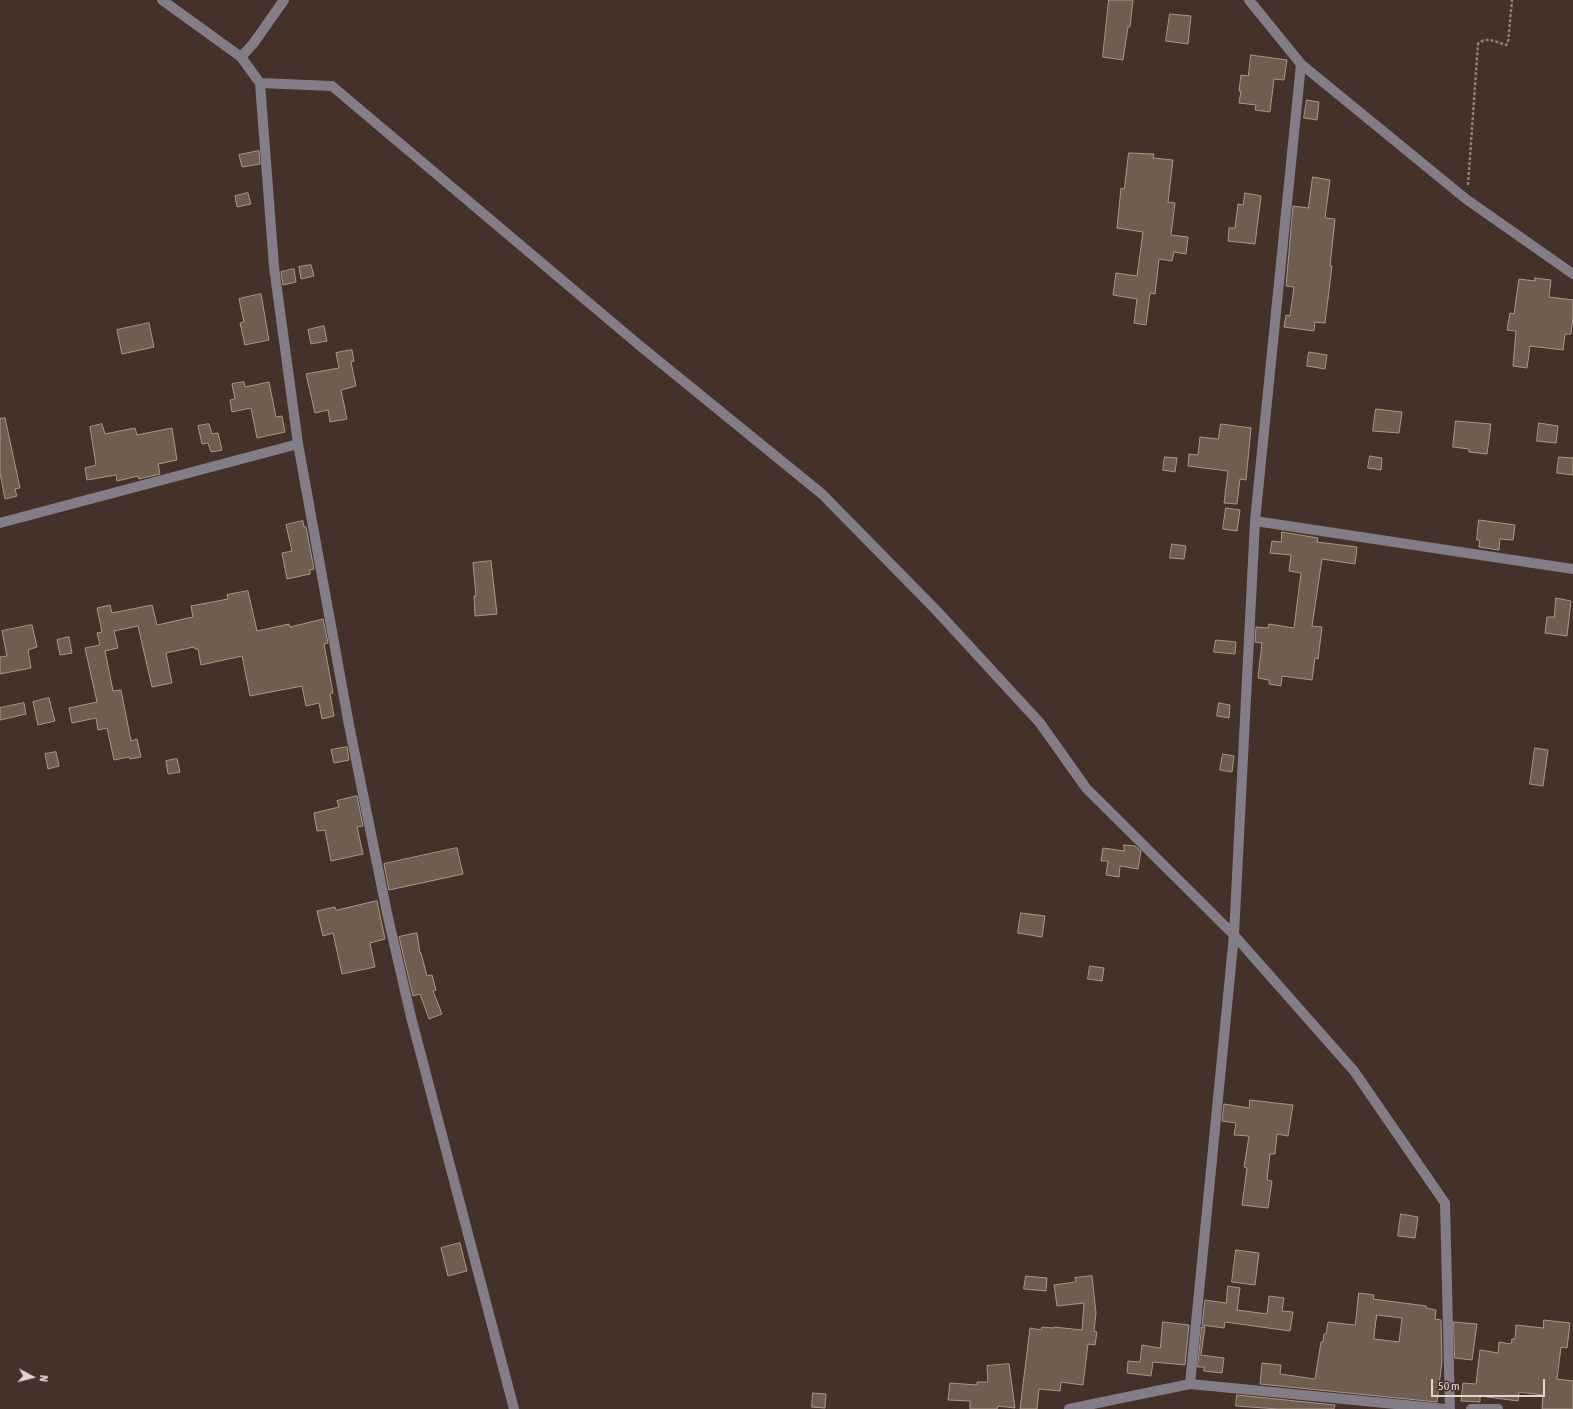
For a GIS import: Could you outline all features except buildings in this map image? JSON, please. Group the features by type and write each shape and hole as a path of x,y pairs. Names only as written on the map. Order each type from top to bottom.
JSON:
{"street":[{"path":"162,0 241,58 260,83 274,267 298,444 349,725 390,928 411,1017 514,1409"},
{"path":"241,58 253,44 284,0"},
{"path":"1249,0 1300,64 1466,199 1573,274"},
{"path":"1190,1384 1234,935 1254,522 1300,64"},
{"path":"260,83 332,86 639,345 822,494 936,610 1040,723 1086,788 1234,935 1354,1071 1445,1203 1450,1409"},
{"path":"0,523 298,444"},
{"path":"1254,522 1573,569"},
{"path":"1069,1409 1190,1384 1446,1409"},
{"path":"1471,1409 1498,1409"}],"path":[{"path":"1466,199 1478,44 1486,39 1506,46 1508,43 1512,0"}]}
